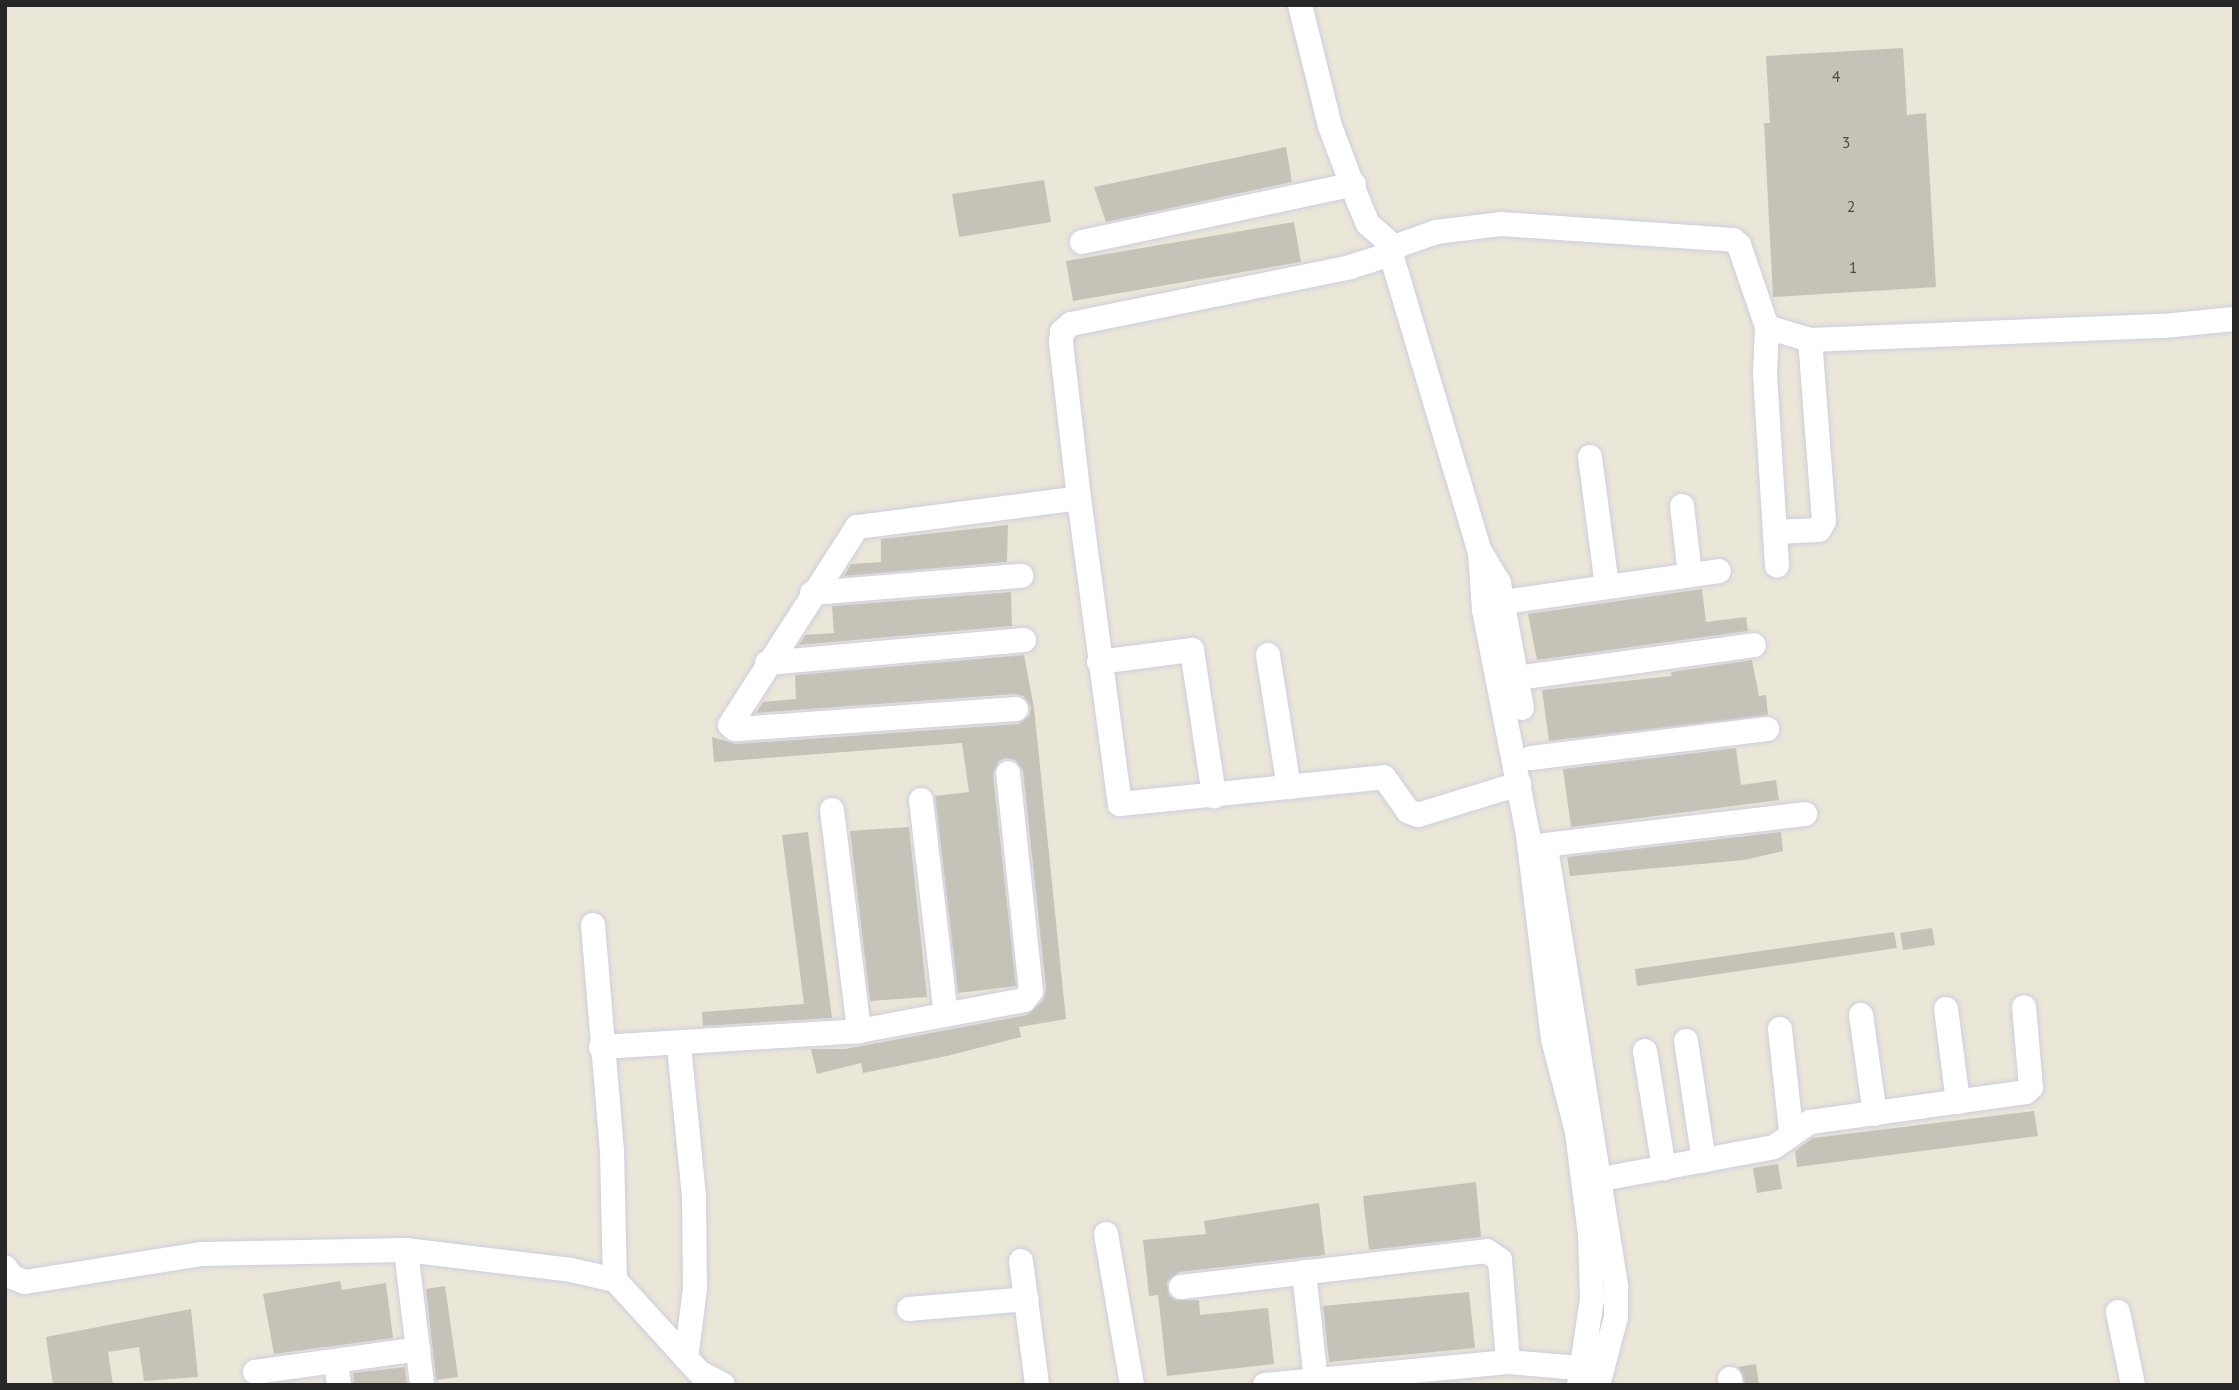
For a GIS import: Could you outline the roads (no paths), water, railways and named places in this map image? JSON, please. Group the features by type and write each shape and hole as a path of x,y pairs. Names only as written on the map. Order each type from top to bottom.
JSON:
{"street":[{"path":"1300,5 1330,127 1368,225 1393,250 1480,552 1484,610 1519,784 1553,1039 1577,1132 1587,1209 1592,1299 1587,1334 1586,1379"},
{"path":"1082,242 1354,184"},
{"path":"1519,784 1419,815 1408,811 1384,777 1120,804 1099,662 1061,342 1062,332 1071,324 1350,267 1436,232 1501,224 1722,237 1739,244 1768,327 1765,375 1777,566"},
{"path":"1768,327 1810,340 2164,326 2234,319"},
{"path":"1775,532 1819,530 1824,521 1810,340"},
{"path":"1590,457 1607,587"},
{"path":"1016,709 735,729 730,725 731,718 852,532 865,523 1079,498"},
{"path":"1682,506 1690,575"},
{"path":"1480,552 1492,566 1504,602 1602,1180 1616,1305 1612,1340 1586,1379"},
{"path":"1504,602 1719,572"},
{"path":"812,593 1021,576"},
{"path":"767,663 1024,640"},
{"path":"1517,678 1754,645"},
{"path":"1099,662 1192,650 1214,796"},
{"path":"1268,655 1289,787"},
{"path":"1531,758 1767,729"},
{"path":"601,1047 679,1046 859,1031 1024,1000 1031,991 1008,774"},
{"path":"921,800 946,1015"},
{"path":"832,810 859,1031"},
{"path":"1545,845 1805,814"},
{"path":"593,925 601,1047 612,1150 615,1280"},
{"path":"1602,1180 1774,1147 1791,1131 1810,1122 2029,1090 2024,1007"},
{"path":"1946,1009 1958,1102"},
{"path":"1861,1016 1875,1114"},
{"path":"1780,1029 1791,1131"},
{"path":"1686,1041 1704,1161"},
{"path":"679,1046 695,1195 695,1289 686,1358"},
{"path":"1646,1051 1664,1168"},
{"path":"1106,1234 1132,1385"},
{"path":"5,1267 12,1277 25,1282 201,1254 406,1250 571,1270 615,1280 699,1373 723,1385"},
{"path":"406,1250 422,1385"},
{"path":"1181,1287 1487,1251 1500,1259 1508,1362"},
{"path":"1021,1261 1037,1385"},
{"path":"1304,1272 1315,1380"},
{"path":"909,1309 1027,1299"},
{"path":"1587,1334 1616,1305"},
{"path":"2118,1312 2133,1385"},
{"path":"255,1372 337,1373 418,1349"},
{"path":"1265,1385 1315,1380 1352,1381 1508,1362 1586,1379"}]}
